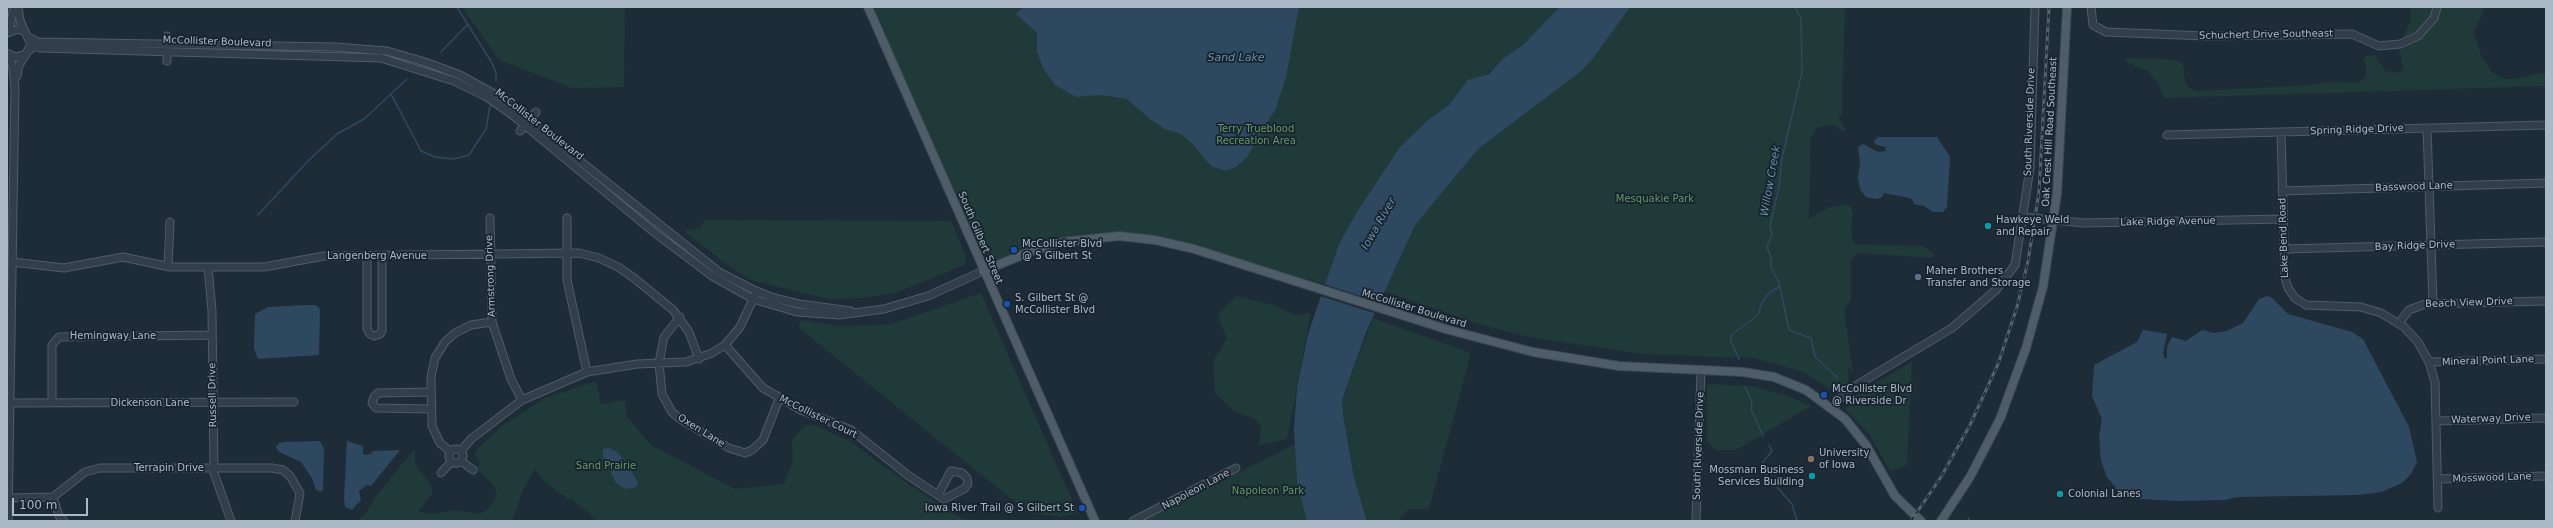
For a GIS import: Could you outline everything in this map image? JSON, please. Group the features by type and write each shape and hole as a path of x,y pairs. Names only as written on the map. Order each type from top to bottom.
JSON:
{"main road":[{"name":"South Gilbert Street","path":"868,7 983,271 1095,521"},
{"name":"Oak Crest Hill Road Southeast","path":"1941,521 1973,470 2000,419 2038,309 2049,259 2060,164 2067,7"},
{"name":"McCollister Boulevard","path":"983,271 1050,245 1082,239 1119,236 1174,243 1392,313 1492,343 1574,360 1701,371 1742,372 1774,377 1806,390 1834,410 1866,445 1895,496 1921,521"}],"street":[{"path":"8,32 14,7"},
{"path":"15,88 19,65 28,52 28,35 20,20 18,7"},
{"name":"South Riverside Drive","path":"1834,410 1838,401 1850,388 1952,328 1996,290 2016,265 2030,168 2035,7"},
{"name":"Schuchert Drive Southeast","path":"2091,7 2093,25 2106,32 2205,36 2352,34 2370,44 2390,46 2418,36 2434,18 2437,7"},
{"name":"McCollister Boulevard","path":"8,32 19,30 39,42 167,47"},
{"path":"167,36 167,61"},
{"name":"McCollister Boulevard","path":"28,52 32,46 40,48 335,47 387,51 460,76 500,97 525,125 655,233 712,276 753,299 797,312 839,315 884,309 907,304 983,271"},
{"path":"8,521 9,335 12,262 15,88 13,68 8,54 19,56 28,52"},
{"path":"525,125 536,112"},
{"name":"McCollister Boulevard","path":"525,125 719,272 756,291 799,304 855,312"},
{"name":"Spring Ridge Drive","path":"2167,135 2546,125"},
{"path":"2427,128 2433,303"},
{"name":"Lake Bend Road","path":"2281,132 2286,284 2291,294 2300,302 2312,306 2361,307 2381,313 2399,323 2418,342 2430,362 2435,382 2438,508"},
{"name":"Basswood Lane","path":"2282,191 2546,183"},
{"name":"Lake Ridge Avenue","path":"2024,217 2088,223 2283,219"},
{"name":"Armstrong Drive","path":"490,218 489,254 492,322 511,379 522,400"},
{"path":"567,218 567,280 571,307 587,372"},
{"path":"168,267 170,222"},
{"name":"Bay Ridge Drive","path":"2284,249 2546,242"},
{"name":"Langenberg Avenue","path":"12,262 64,268 123,257 168,267 208,267 264,266 324,256 567,253 599,258 618,267 634,278 680,317 689,332 699,359"},
{"path":"367,256 367,329 370,334 374,336 380,334 382,330 382,256"},
{"name":"Russell Drive","path":"208,267 212,335 214,468 216,483 231,521"},
{"path":"461,450 471,439 522,400 587,372 622,365 699,359 724,345 740,327 756,291"},
{"name":"Beach View Drive","path":"2399,323 2414,307 2433,303 2546,301"},
{"name":"Oxen Lane","path":"680,317 671,325 664,337 659,363 662,394 672,412 717,441 738,452 745,452 758,446 779,399"},
{"path":"450,451 440,443 432,426 431,377 435,358 445,342 470,325 492,322"},
{"name":"Hemingway Lane","path":"52,403 52,345 59,337 212,335"},
{"name":"McCollister Court","path":"724,345 749,375 779,399 851,430 909,476 938,494"},
{"name":"Mineral Point Lane","path":"2430,362 2546,359"},
{"name":"South Riverside Drive","path":"1696,521 1701,371"},
{"path":"431,392 378,393 374,397 372,403 376,408 431,409"},
{"name":"Dickenson Lane","path":"9,403 294,402"},
{"name":"Waterway Drive","path":"2436,421 2546,418"},
{"path":"450,451 458,448 461,450"},
{"path":"461,450 463,454 461,461"},
{"path":"450,451 448,454 451,462"},
{"path":"441,473 451,462 461,461 473,470"},
{"name":"Terrapin Drive","path":"53,497 92,469 272,468 283,470 296,484 300,493 295,521"},
{"name":"Napoleon Lane","path":"1133,521 1236,468"},
{"path":"951,471 962,473 968,478 968,484 964,489 954,495 944,499 938,494 951,471"},
{"name":"Mosswood Lane","path":"2437,480 2546,476"},
{"path":"8,498 53,497 59,516 64,521"}],"green space":[{"path":"462,7 625,7 624,87 572,88 499,60"},
{"name":"Terry Trueblood Recreation Area","path":"868,7 1560,7 1520,51 1460,92 1449,105 1419,129 1382,176 1353,220 1339,244 1326,285 1307,279 1305,285 1155,240 1083,239 983,271"},
{"name":"Mesquakie Park","path":"1620,7 1845,7 1842,116 1838,116 1846,129 1844,132 1832,124 1816,128 1811,138 1809,219 1828,208 1844,204 1851,206 1853,214 1851,231 1854,244 1922,246 1935,254 1932,258 1857,253 1851,261 1851,300 1844,310 1853,372 1848,368 1849,384 1837,393 1801,371 1753,358 1643,354 1529,337 1479,324 1377,289 1411,223 1446,175"},
{"path":"2411,7 2485,7 2474,32 2482,58 2493,73 2504,79 2516,79 2538,73 2546,74 2546,86 2164,98 2158,84 2148,71 2124,61 2128,58 2177,60 2183,64 2185,81 2190,88 2196,91 2297,86 2333,82 2359,83 2366,76 2366,65 2363,60 2366,56 2375,55 2385,71 2399,73 2403,68 2399,49 2410,22"},
{"path":"705,220 951,221 967,259 964,265 898,292 863,298 828,299 751,280 722,261 684,231 700,228"},
{"path":"981,293 1078,513 1060,517 1029,513 799,328 800,320 838,326 891,324"},
{"path":"1237,296 1273,305 1295,315 1311,313 1287,439 1259,445 1261,428 1257,421 1233,410 1215,393 1213,361 1227,339 1217,314"},
{"path":"1373,318 1471,353 1429,509 1408,509 1399,521 1367,521 1354,478 1343,415 1342,400"},
{"path":"1912,362 1907,465 1890,471 1869,434 1846,410 1848,399"},
{"name":"Sand Prairie","path":"596,381 601,404 625,400 627,417 651,445 735,489 784,484 793,460 792,440 805,425 815,425 851,442 908,484 961,518 971,521 598,521 571,498 568,499 545,482 535,469 523,490 512,521 358,521 367,512 373,500 415,448 415,465 430,483 433,492 418,512 435,514 455,510 480,514 488,509 497,496 494,486 476,468 480,464 475,455 477,449 502,426 545,398"},
{"path":"1707,384 1752,386 1788,396 1811,406 1736,450 1715,450 1707,441"},
{"name":"Napoleon Park","path":"1295,444 1297,483 1307,521 1141,521"}],"water":[{"name":"Sand Lake","path":"1023,7 1299,7 1286,77 1276,108 1247,157 1236,167 1225,171 1211,166 1191,142 1181,134 1165,129 1150,119 1127,99 1100,95 1076,97 1055,85 1044,70 1037,52 1037,33 1016,14"},
{"name":"Iowa River","path":"1560,7 1630,7 1594,57 1581,71 1478,149 1415,225 1367,330 1342,400 1343,415 1354,478 1367,521 1307,521 1297,483 1294,428 1297,388 1308,334 1339,244 1357,212 1400,147 1427,121 1449,105 1468,80 1489,74 1505,57 1523,45"},
{"path":"1878,137 1937,137 1950,157 1947,207 1943,212 1933,212 1924,206 1914,204 1912,199 1905,197 1884,193 1881,198 1876,199 1866,197 1860,189 1858,178 1860,162 1858,147 1863,144 1878,152 1886,151 1885,147 1875,144 1874,141"},
{"path":"2267,296 2272,298 2288,314 2352,332 2363,339 2409,427 2417,462 2411,474 2402,483 2381,492 2358,495 2237,497 2225,500 2176,501 2124,498 2107,477 2101,461 2099,437 2102,419 2092,396 2094,365 2137,342 2143,330 2167,334 2163,353 2164,358 2167,359 2167,347 2172,337 2186,341 2202,330 2214,333 2227,331 2243,323 2259,299"},
{"path":"316,305 320,309 319,355 258,359 254,349 255,314 268,307"},
{"path":"320,441 324,449 323,490 321,492 316,490 312,478 301,462 279,452 276,447 279,443 285,442"},
{"path":"347,441 363,446 363,454 366,455 371,454 373,451 400,450 371,486 367,485 359,491 361,500 352,510 345,507 344,498"},
{"path":"609,448 617,452 627,463 638,483 636,487 626,489 616,483 603,456 603,449"}],"pier":[{"path":"1324,284 1382,303 1377,314 1320,296"}],"waterway":[{"path":"457,7 492,63 496,73 496,81"},
{"name":"Willow Creek","path":"1795,7 1801,19 1802,72 1782,158 1779,187 1770,226 1772,235 1767,247 1771,258 1771,268 1779,282 1789,330 1811,338 1815,357 1838,378"},
{"path":"441,52 468,24"},
{"path":"258,215 308,161 337,134 364,119 407,79"},
{"path":"391,94 421,151 435,157 453,159 469,155 486,129 490,106"},
{"path":"1739,359 1731,341 1731,335 1758,315 1762,303 1770,292 1779,287"},
{"path":"1745,387 1752,402 1751,409 1763,436"},
{"path":"1769,445 1772,451 1763,462 1763,471 1792,504 1797,521"}],"railway":[{"path":"1911,521 1941,477 1970,425 1998,364 2017,307 2028,261 2039,192 2049,7"}],"place":[{"name":"Hawkeye Weld and Repair","path":"1988,226"},
{"name":"McCollister Blvd @ S Gilbert St","path":"1014,250"},
{"name":"Maher Brothers Transfer and Storage","path":"1918,277"},
{"name":"S. Gilbert St @ McCollister Blvd","path":"1007,304"},
{"name":"McCollister Blvd @ Riverside Dr","path":"1824,395"},
{"name":"University of Iowa","path":"1811,459"},
{"name":"Mossman Business Services Building","path":"1812,476"},
{"name":"Colonial Lanes","path":"2060,494"},
{"name":"Iowa River Trail @ S Gilbert St","path":"1082,508"}]}
